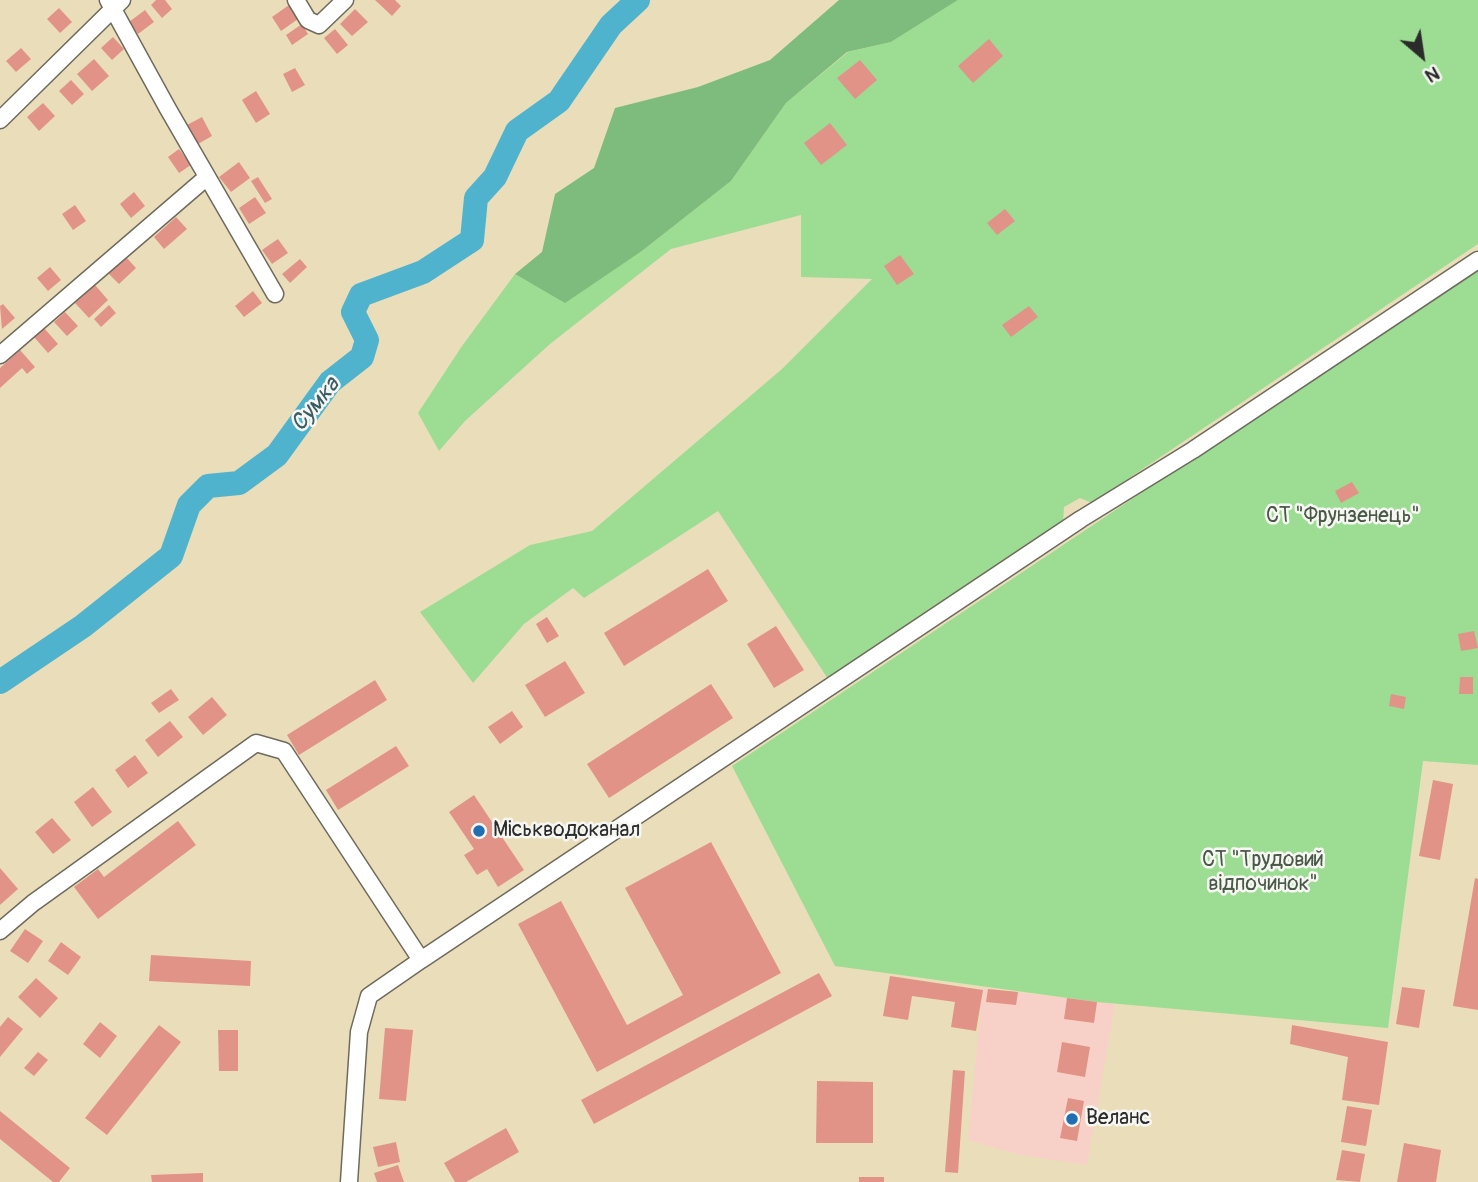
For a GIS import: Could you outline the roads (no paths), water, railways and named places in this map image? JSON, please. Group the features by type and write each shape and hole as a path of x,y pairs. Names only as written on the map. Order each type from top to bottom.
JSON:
{"street":[{"path":"296,0 308,20 319,25 345,0"},
{"path":"0,120 114,3 207,177 275,294"},
{"path":"0,355 207,177"},
{"path":"349,1182 359,1032 369,996 1081,519 1205,443 1478,260"},
{"path":"0,931 33,903 256,743 284,751 421,960"}],"waterway":[{"name":"Сумка","path":"0,682 83,626 171,556 189,505 208,486 239,483 277,455 330,382 362,357 367,340 353,312 361,295 423,272 472,240 476,198 495,177 517,131 559,101 611,25 638,0"}],"place":[{"name":"Міськводоканал","path":"479,831"},
{"name":"Веланс","path":"1072,1119"}],"park label":[{"name":"СТ \"Фрунзенець\"","path":"1343,517"},
{"name":"СТ \"Трудовий відпочинок\"","path":"1263,873"}]}
